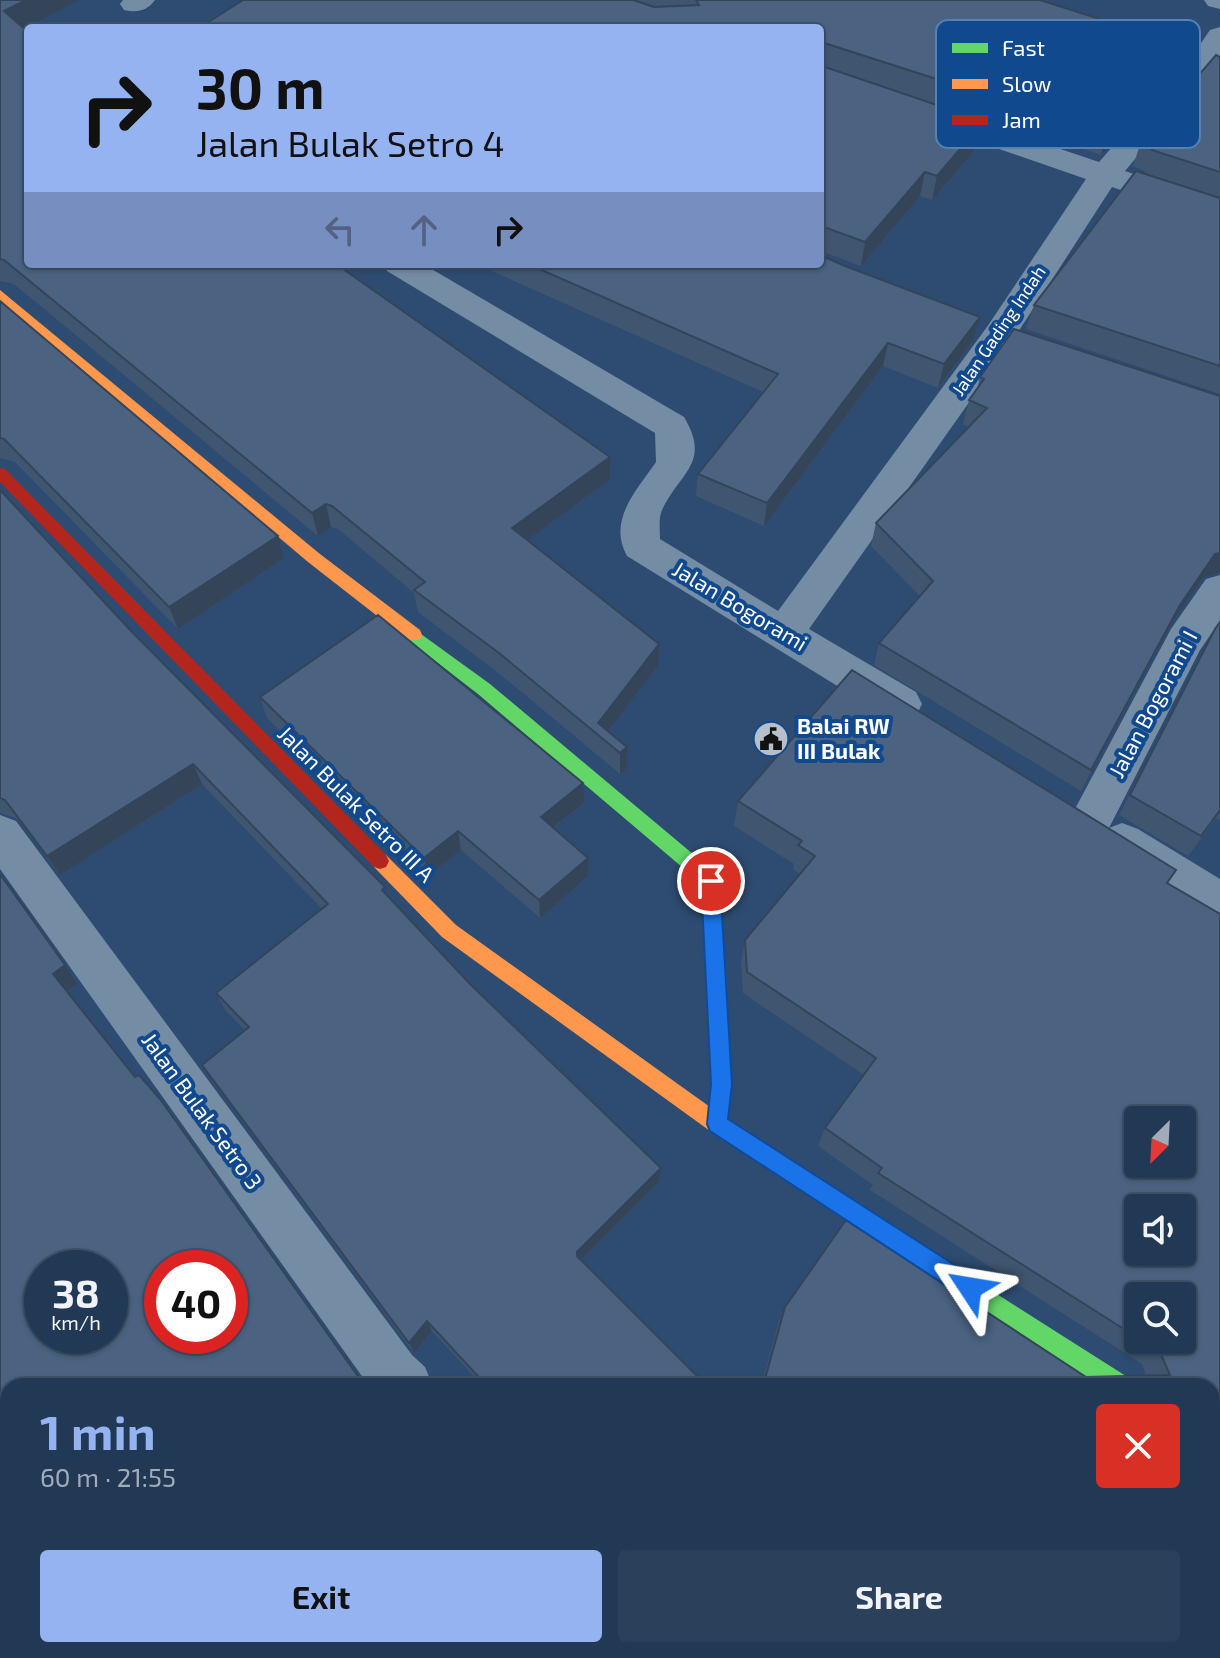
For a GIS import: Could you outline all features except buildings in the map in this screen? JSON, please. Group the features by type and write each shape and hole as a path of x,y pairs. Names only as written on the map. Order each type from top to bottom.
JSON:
{"street":[{"name":"Jalan Gading Indah","path":"1200,60 1220,36"},
{"path":"824,78 936,117"},
{"path":"1026,148 1220,214"},
{"name":"Jalan Gading Indah","path":"785,632 1000,334 1104,175 1127,148"},
{"name":"Jalan Bogorami","path":"406,268 671,426 679,445 675,465 642,510 641,546 724,600 785,632 931,723"},
{"path":"0,294 314,558 484,689 711,881 721,1084 717,1124"},
{"name":"Jalan Bulak Setro III A","path":"0,473 185,666 449,931 717,1124 1109,1378"},
{"name":"Jalan Bogorami I","path":"1220,590 1076,813 1220,903"},
{"name":"Jalan Bulak Setro 3","path":"0,834 397,1378"}],"traffic: fast":[{"path":"414,635 484,689 711,881 721,1084 717,1124"},
{"path":"912,1251 1109,1378"}],"traffic: slow":[{"path":"0,294 314,558 414,635"},
{"path":"380,861 449,931 717,1124 912,1251"}],"traffic: jam":[{"path":"0,473 380,861"}],"place":[{"name":"Balai RW III Bulak","path":"771,739"}],"route":[{"path":"711,881 721,1084 717,1124 970,1288"}]}
